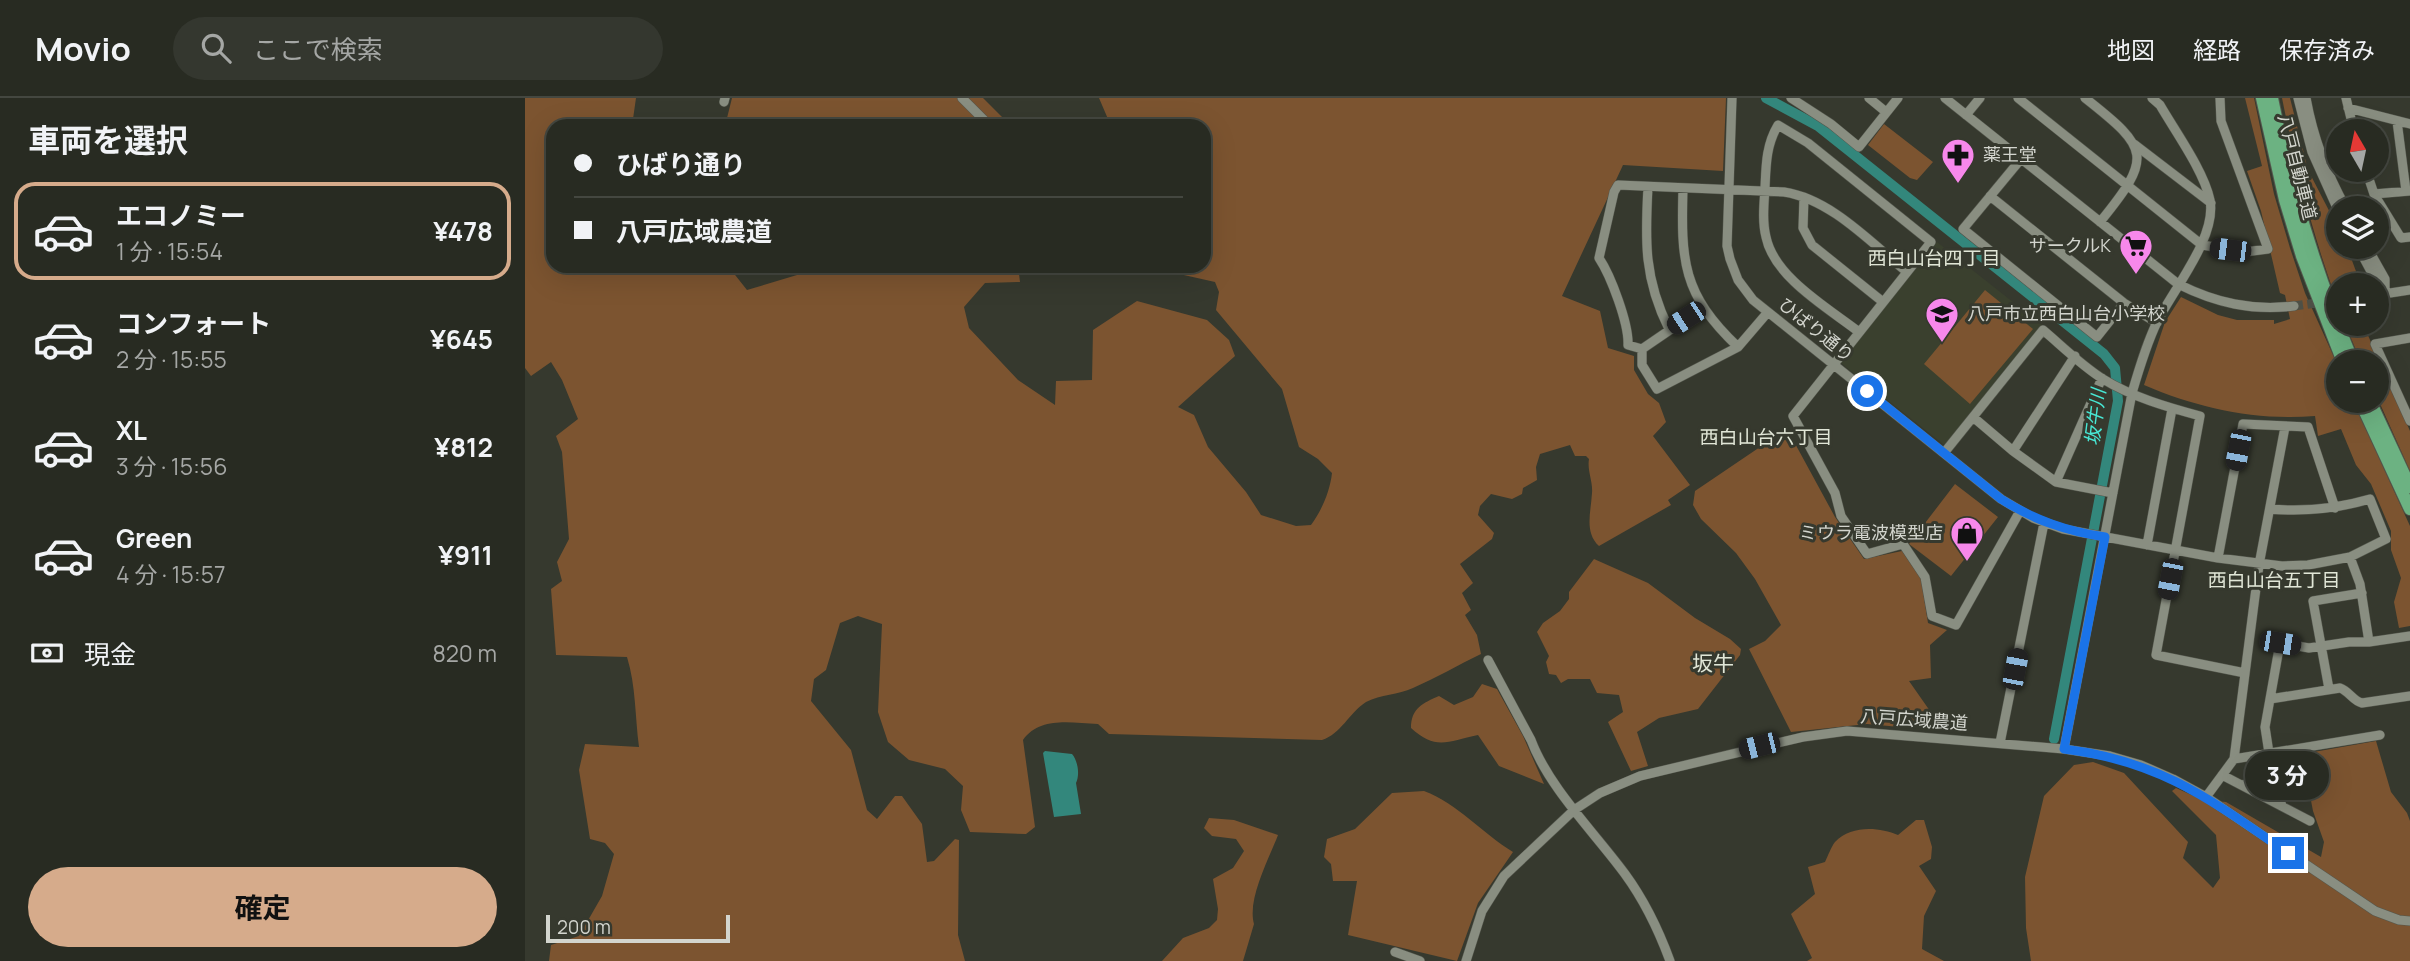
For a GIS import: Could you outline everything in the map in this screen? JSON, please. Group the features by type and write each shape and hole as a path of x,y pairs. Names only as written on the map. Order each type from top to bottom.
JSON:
{"highway":[{"name":"八戸自動車道","path":"2262,98 2285,200 2307,269 2338,350"},
{"name":"八戸自動車道","path":"2272,98 2299,215 2348,350"},
{"path":"2366,413 2410,509"},
{"path":"2376,413 2410,487"}],"street":[{"path":"962,98 983,119"},
{"name":"ひばり通り","path":"1733,98 1726,235 1730,259 1738,280 1767,312 2001,499 2044,523 2086,534 2259,565 2297,566 2350,557 2386,539 2370,499 2335,508"},
{"path":"1791,98 1859,146 1898,98"},
{"path":"1869,98 1886,112"},
{"path":"1945,98 2178,284 2209,299 2229,304 2267,308 2294,306"},
{"path":"1966,115 1980,98"},
{"path":"2018,98 2202,245 2245,251 2268,249 2221,121 2220,98"},
{"path":"2085,98 2122,127 2133,142 2211,203"},
{"path":"2064,749 2110,493 2132,393 2157,323 2209,230 2211,203 2206,186 2162,101 2152,98"},
{"path":"2298,98 2312,152 2332,196"},
{"path":"2307,98 2318,144 2340,196"},
{"path":"2347,103 2410,124"},
{"path":"2374,194 2408,191 2397,121"},
{"path":"1859,332 1787,275 1776,262 1766,239 1763,223 1767,147 1778,125 1808,143 1931,242 1793,416 1835,493 1841,516 1867,554 1903,544 1925,577 1932,616 1956,625 2020,511"},
{"path":"2100,222 2129,187 2136,172 2133,142"},
{"path":"2021,159 1963,229 2097,337 2124,303"},
{"path":"2370,182 2401,238 2410,237"},
{"path":"1641,349 1628,345 1626,322 1610,275 1599,258 1614,192 1618,185 1765,191 1804,197 1832,212 1907,272"},
{"path":"1648,187 1646,258 1654,296 1669,329"},
{"path":"1683,188 1682,249 1690,283 1702,308 1738,347"},
{"path":"1990,196 2124,303 2157,323"},
{"path":"1804,197 1803,228 1812,245 1883,302"},
{"path":"2389,293 2410,290"},
{"path":"1641,349 1702,308"},
{"path":"1641,349 1642,365 1658,389 1738,347 1767,312"},
{"path":"1944,453 2043,330 2102,378 2172,409 2200,416 2155,655 2245,673"},
{"path":"2410,338 2375,344 2410,421"},
{"path":"2013,451 2075,356"},
{"path":"2056,482 2102,378"},
{"path":"2147,545 2172,409"},
{"path":"1973,417 2013,451 2056,482 2110,493"},
{"path":"2218,558 2243,424 2308,426 2335,508 2303,511 2270,509"},
{"path":"2206,797 2234,759 2259,565 2285,427"},
{"path":"2000,743 2044,523"},
{"path":"2350,557 2362,593 2369,642"},
{"path":"2329,689 2313,601 2362,593"},
{"path":"2282,806 2273,779 2265,727 2280,643 2309,648 2410,636"},
{"path":"1488,660 1537,754 1574,810 1634,886 1670,961"},
{"path":"2270,699 2340,688 2362,703 2410,696"},
{"name":"八戸広域農道","path":"1466,961 1482,911 1490,896 1521,860 1574,810 1600,793 1640,776 1803,737 1847,731 2064,749 2110,756 2141,765 2206,797 2375,911 2410,921"},
{"path":"2234,759 2381,735"},
{"path":"2222,775 2310,821"},
{"path":"2242,785 2297,775"},
{"path":"1395,953 1420,961"}],"shaded area":[{"path":"525,98 636,98 633,119 546,119 546,273 734,273 747,290 804,273 1019,273 1020,282 985,283 964,307 969,328 1018,380 1055,405 1056,381 1092,380 1093,330 1137,301 1207,320 1229,340 1235,356 1178,407 1194,415 1208,447 1246,492 1261,515 1296,526 1311,525 1322,507 1332,473 1318,459 1299,447 1282,389 1216,310 1219,292 1215,282 1175,273 1211,273 1211,119 1108,119 1099,98 1726,98 1723,171 1623,165 1562,296 1600,311 1608,348 1634,356 1634,370 1648,394 1659,403 1666,422 1653,436 1690,485 1668,500 1671,505 1599,546 1590,528 1592,489 1589,459 1586,456 1575,456 1570,445 1540,454 1536,467 1537,480 1523,488 1522,494 1512,499 1491,494 1480,506 1478,515 1494,533 1492,539 1460,564 1473,583 1462,593 1471,610 1465,615 1477,635 1481,654 1413,688 1366,702 1335,733 1322,740 1109,734 1098,724 1077,723 1038,727 1023,740 1035,827 1026,834 970,832 961,810 963,786 945,769 909,760 888,742 878,712 882,624 858,616 840,623 826,670 814,679 811,701 851,750 867,810 877,819 895,796 902,796 922,824 927,862 934,861 955,839 959,840 958,935 965,961 549,961 551,945 579,936 602,896 614,854 605,843 590,839 579,770 585,744 639,747 634,690 627,657 556,655 551,589 562,581 557,562 569,539 562,452 556,436 578,419 562,380 551,362 531,376 525,368"},
{"path":"732,98 983,98 1004,119 987,119 727,119"},
{"path":"2245,98 2254,98 2274,194 2290,248 2305,293 2331,350 2326,350 2326,413 2358,413 2410,526 2410,626 2399,628 2394,602 2401,578 2391,550 2391,531 2371,484 2356,465 2341,429 2318,436 2315,416 2271,416 2228,411 2185,400 2144,385 2165,322 2181,297 2218,315 2237,320 2274,320 2274,324 2290,319 2285,295 2280,293 2261,211 2247,171 2262,166"},
{"path":"2282,98 2290,98 2308,170 2326,205 2326,259 2351,259 2357,273 2328,273 2293,150"},
{"path":"1884,124 1933,162 1917,180 1910,178 1868,145"},
{"name":"八戸市立西白山台小学校","path":"1937,242 2043,326 1946,445 1841,361"},
{"path":"1985,290 2033,329 1970,404 1924,364"},
{"path":"2350,336 2368,336 2374,350 2356,350"},
{"path":"2389,383 2410,431 2410,471 2384,413 2389,413"},
{"path":"1792,438 1835,517 1864,559 1902,551 1921,579 1928,623 1947,630 1930,645 1931,678 1909,681 1930,711 1911,728 1867,724 1791,732 1749,649 1765,641 1781,625 1755,579 1736,553 1701,519 1693,505 1695,491 1760,447"},
{"path":"1955,484 1998,517 1951,576 1909,544"},
{"path":"1594,559 1648,583 1741,649 1740,655 1698,709 1659,718 1637,732 1648,766 1631,771 1608,722 1623,712 1619,695 1597,693 1590,679 1568,679 1561,683 1556,675 1549,674 1546,662 1549,656 1537,632 1543,623 1560,611 1569,599 1569,592"},
{"path":"1482,684 1497,689 1523,736 1544,784 1499,766 1478,735 1435,742 1411,728 1413,716 1423,704 1439,696 1454,705 1473,697"},
{"path":"2376,741 2391,792 2410,821 2410,961 2031,961 2026,928 2025,877 2044,796 2074,765 2093,762 2124,773 2188,842 2183,858 2213,888 2220,878 2216,835 2172,791 2176,788 2203,800 2226,802 2321,857 2324,842 2313,811 2302,754"},
{"path":"1424,791 1448,803 1513,852 1478,903 1457,961 1348,935 1357,881 1333,881 1331,864 1324,857 1327,839 1355,829 1392,793"},
{"path":"1209,818 1234,820 1278,835 1256,891 1254,924 1243,961 1162,961 1183,938 1209,928 1217,920 1213,879 1233,868 1244,851 1236,839 1212,836 1204,828"},
{"path":"1916,820 1924,820 1932,847 1931,859 1919,866 1936,891 1924,916 1922,949 1944,961 1807,961 1812,958 1791,914 1815,894 1808,867 1825,862 1835,842 1842,836 1865,829 1898,835"}],"water":[{"path":"1043,753 1072,754 1074,757 1078,768 1076,783 1081,814 1054,817"}],"waterway":[{"name":"坂牛川","path":"1766,98 1818,126 2104,354 2115,368 2118,401 2054,739"}],"tunnel":[{"path":"2294,306 2326,302"}],"place":[{"name":"薬王堂","path":"1958,185"},
{"name":"サークルK","path":"2136,276"},
{"name":"八戸市立西白山台小学校","path":"1942,344"},
{"name":"ミウラ電波模型店","path":"1967,563"}],"district":[{"name":"西白山台四丁目","path":"1934,258"},
{"name":"西白山台六丁目","path":"1766,437"},
{"name":"西白山台五丁目","path":"2274,580"},
{"name":"坂牛","path":"1713,664"}],"route":[{"path":"1867,391 2001,499 2020,511 2063,529 2105,537 2064,749 2110,756 2141,765 2173,779 2206,797 2288,853"}]}
